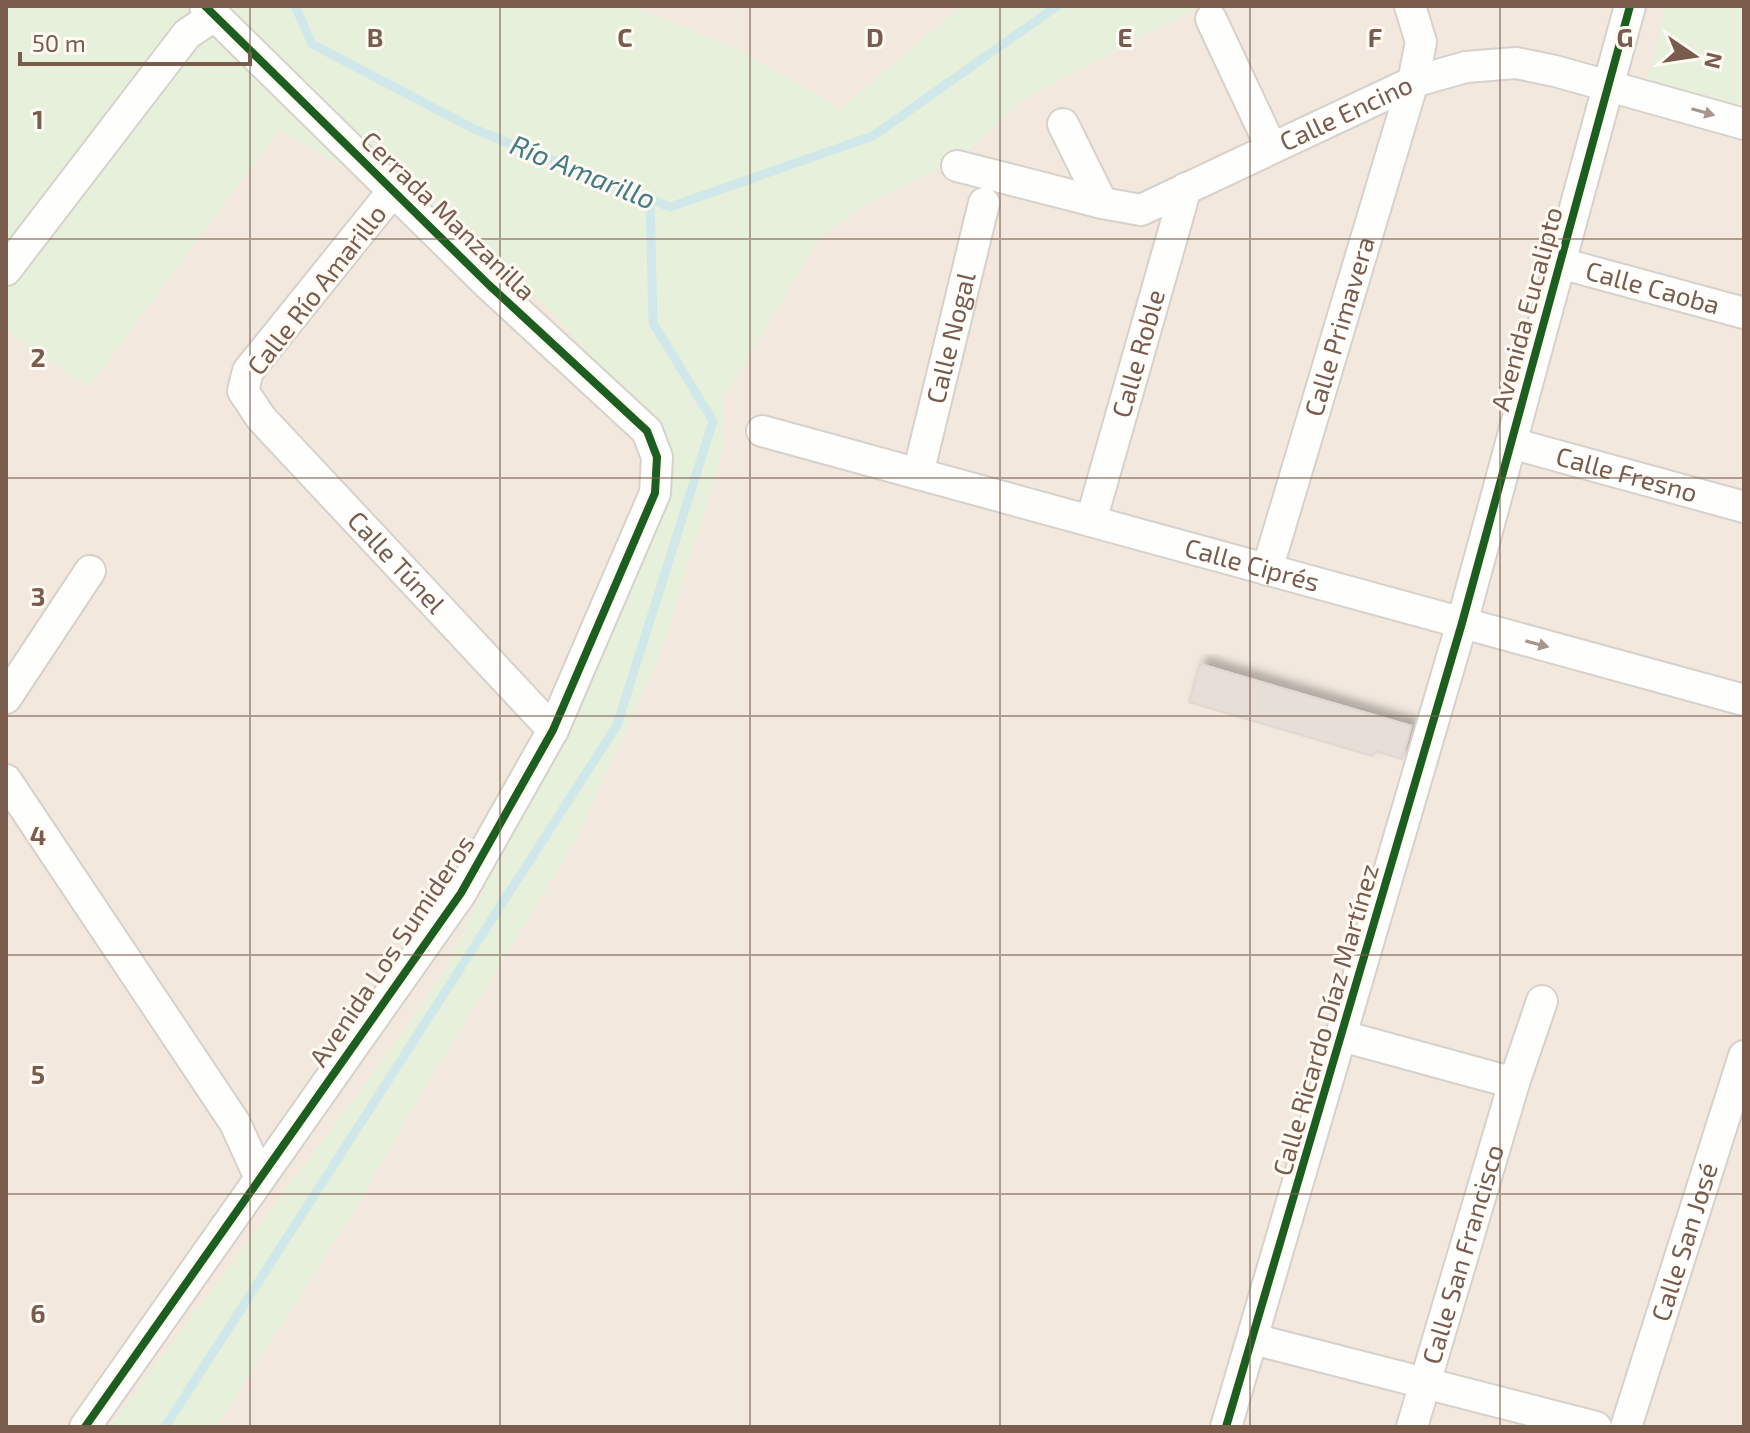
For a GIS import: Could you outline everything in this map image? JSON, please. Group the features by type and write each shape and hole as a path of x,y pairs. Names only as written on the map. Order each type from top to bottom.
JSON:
{"street":[{"name":"Calle Primavera","path":"1267,570 1413,82 1421,42 1410,6"},
{"name":"Avenida Eucalipto","path":"1462,623 1630,6"},
{"name":"Cerrada Manzanilla","path":"210,11 489,285 647,431 657,457"},
{"path":"6,270 187,34 210,11"},
{"path":"1211,19 1271,147"},
{"name":"Calle Encino","path":"957,166 1141,210 1413,82 1466,67 1516,63 1744,124"},
{"path":"1063,124 1102,203"},
{"name":"Calle Roble","path":"1091,521 1186,188"},
{"name":"Calle Río Amarillo","path":"243,391 248,371 393,191"},
{"name":"Calle Nogal","path":"918,474 984,203"},
{"name":"Calle Caoba","path":"1560,263 1744,313"},
{"name":"Calle Túnel","path":"243,391 261,418 553,730"},
{"name":"Calle Ciprés","path":"762,431 1744,700"},
{"name":"Calle Fresno","path":"1511,443 1744,507"},
{"name":"Avenida Los Sumideros","path":"85,1427 461,893 553,730 655,493 657,457"},
{"path":"6,698 90,571"},
{"name":"Calle Ricardo Díaz Martínez","path":"1226,1427 1462,623"},
{"path":"6,780 235,1123 260,1178"},
{"name":"Calle San Francisco","path":"1412,1427 1514,1083 1542,1001"},
{"path":"1342,1036 1514,1083"},
{"name":"Calle San José","path":"1626,1427 1744,1056"},
{"path":"1253,1339 1596,1427"}],"shaded area":[{"path":"6,6 1744,6 1744,1427 6,1427"}],"green space":[{"path":"6,6 633,6 740,50 841,109 960,6 1202,6 1024,99 959,159 858,209 819,240 723,399 725,445 661,653 577,839 412,1110 352,1215 216,1427 109,1427 369,1079 447,967 614,608 656,426 506,263 279,130 89,387 6,330"},
{"path":"1666,6 1744,6 1744,106 1647,80"}],"building":[{"path":"1200,664 1411,726 1402,759 1376,751 1373,756 1189,702"},
{"path":"1200,664 1411,726 1402,759 1376,751 1373,756 1189,702"}],"waterway":[{"name":"Río Amarillo","path":"295,6 312,44 474,129 670,207 873,136 1057,6"},
{"path":"165,1427 617,725 713,421 653,323 650,198"}],"cycle path":[{"path":"85,1427 461,893 553,730 655,493 657,457 647,431 489,285 205,6"},
{"path":"1226,1427 1462,623 1630,6"}]}
